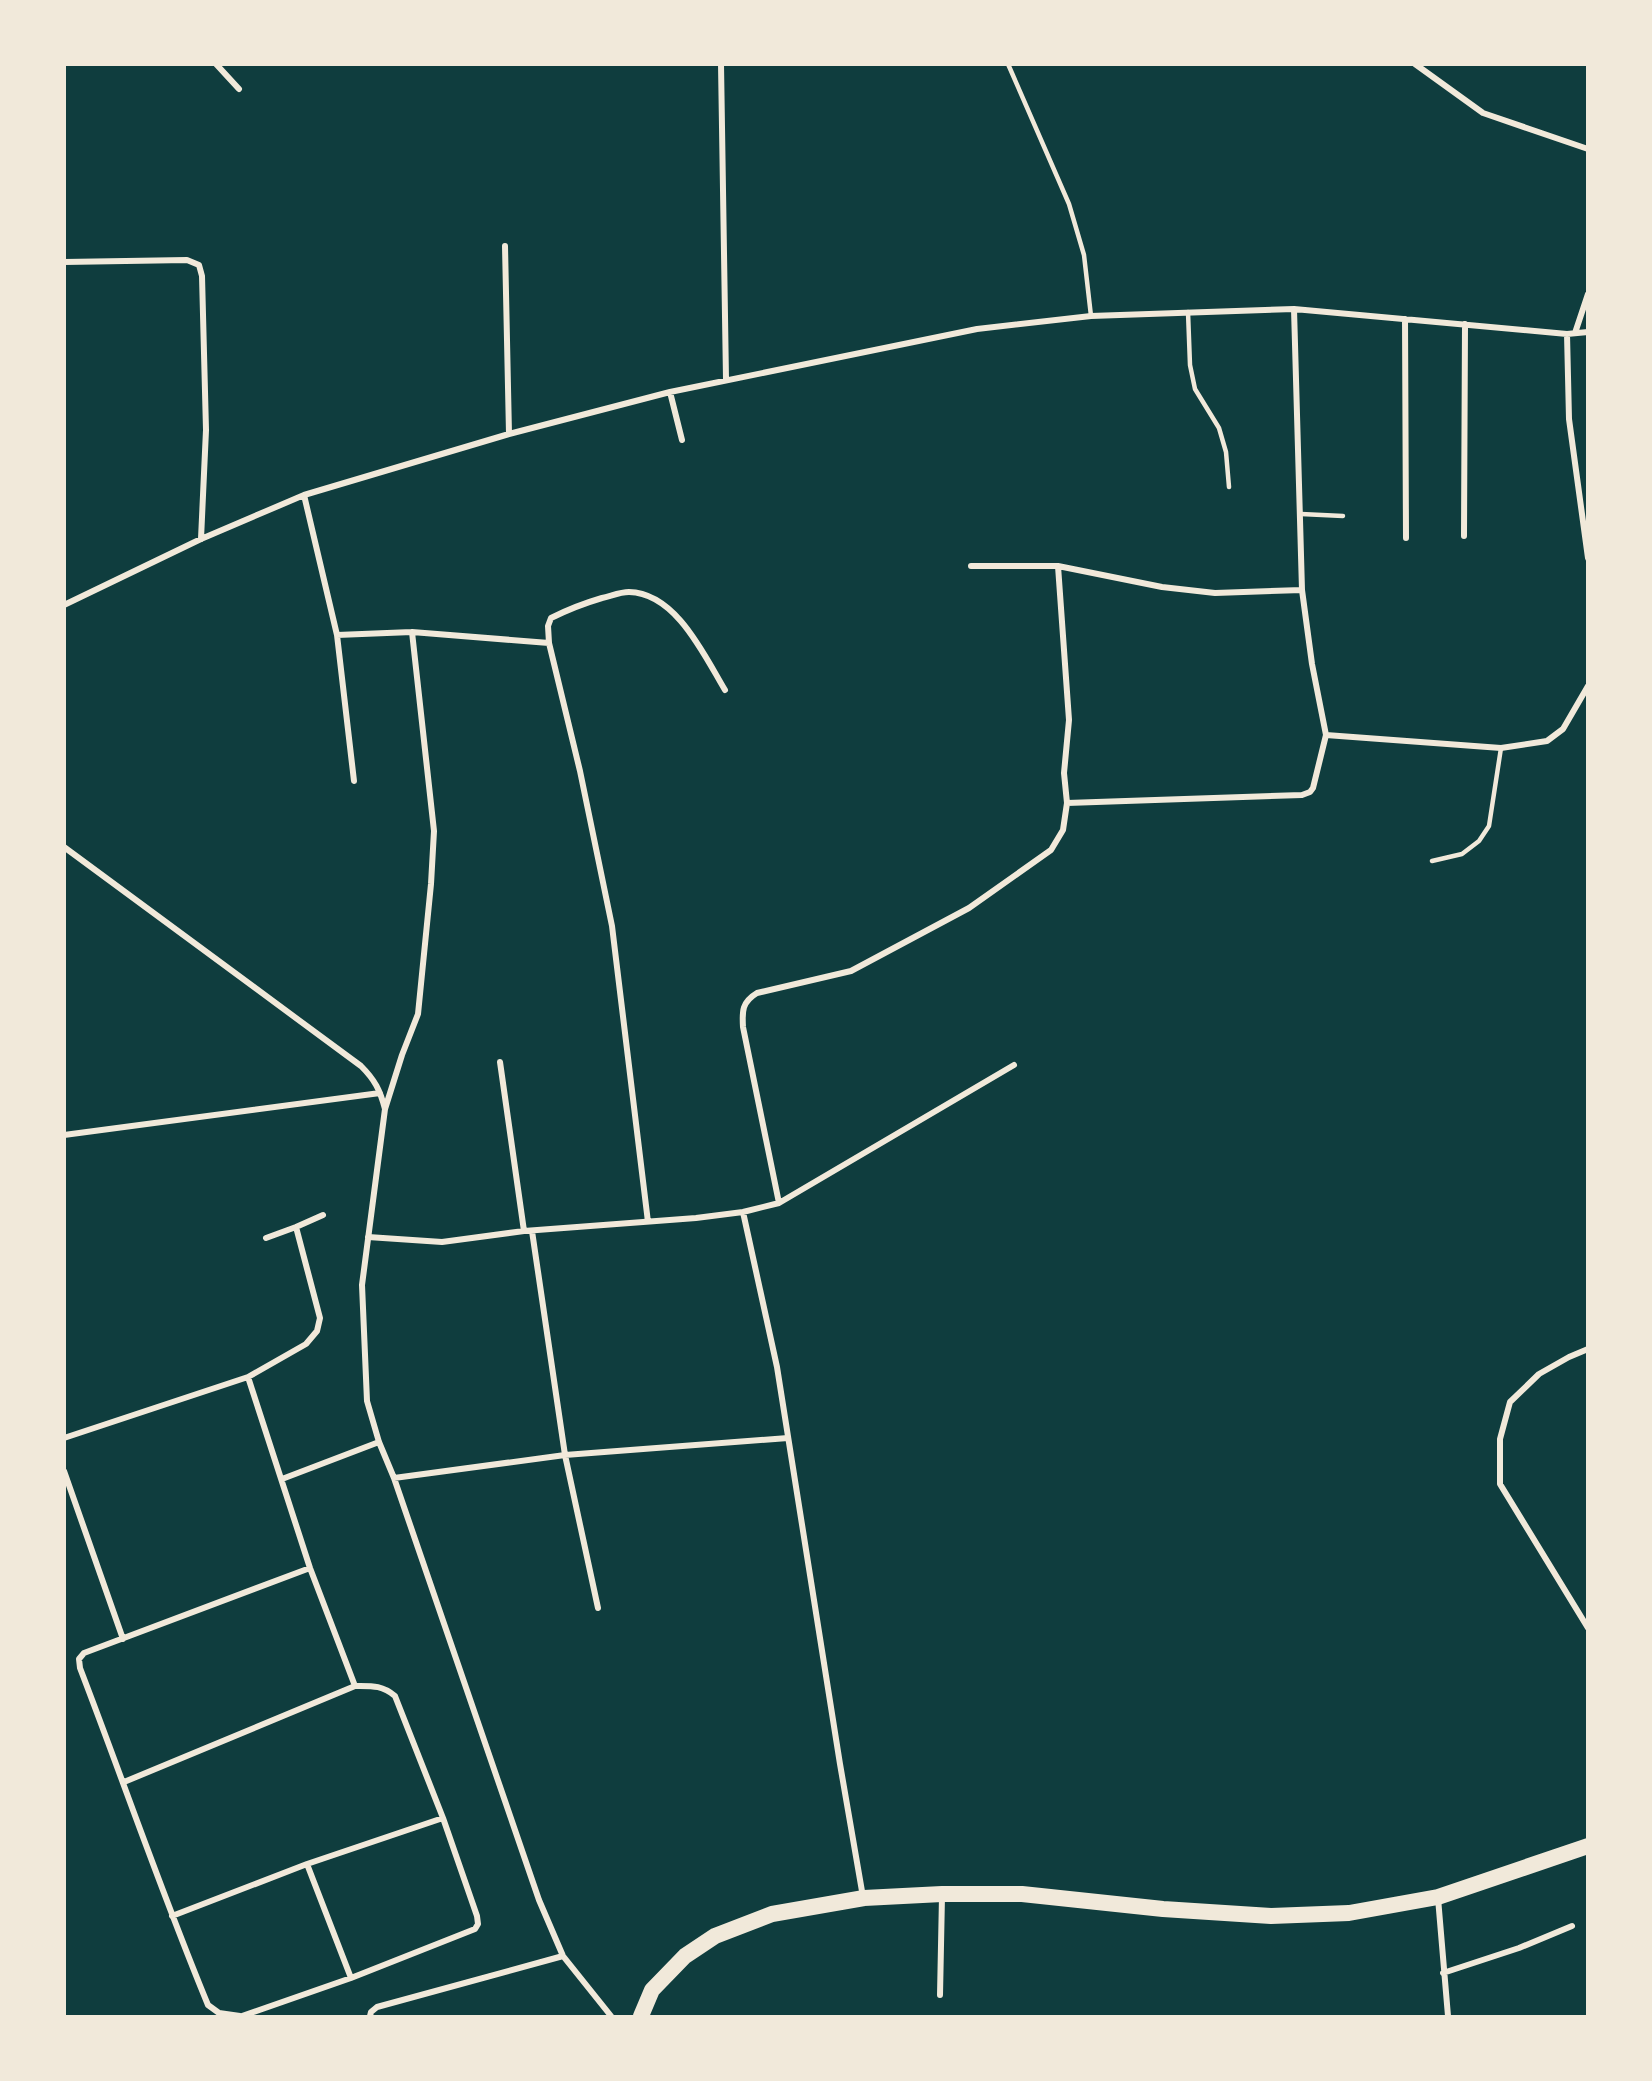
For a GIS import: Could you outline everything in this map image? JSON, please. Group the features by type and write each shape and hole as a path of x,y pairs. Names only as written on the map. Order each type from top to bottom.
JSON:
{"highway":[{"path":"641,2016 652,1990 685,1956 715,1936 772,1914 864,1898 942,1894 1022,1894 1163,1909 1271,1916 1349,1913 1438,1897 1587,1846"}],"street":[{"path":"216,64 239,89"},
{"path":"721,64 726,379"},
{"path":"1415,64 1483,113 1587,149"},
{"path":"505,246 509,434"},
{"path":"64,262 187,260 199,265 202,276 207,430 201,539"},
{"path":"1575,333 1587,294"},
{"path":"64,605 201,539 304,495 509,434 670,392 977,329 1091,316 1294,309 1567,334 1587,332"},
{"path":"1067,803 1302,795 1313,788 1326,735 1312,664 1302,591 1294,309"},
{"path":"1405,319 1406,537"},
{"path":"1464,324 1464,536"},
{"path":"1567,334 1569,419 1587,558"},
{"path":"670,392 682,440"},
{"path":"304,495 337,635 354,781"},
{"path":"970,566 1058,566 1162,588 1204,592 1302,591"},
{"path":"779,1203 743,1027 742,1009 748,999 757,993 851,971 969,908 1051,850 1063,830 1067,803 1064,773 1069,720 1058,566"},
{"path":"648,1222 612,926 580,771 549,643 550,618 589,602 626,591 650,596 668,608 687,627 725,690"},
{"path":"337,635 412,632 549,643"},
{"path":"412,632 434,831 431,884 418,1014 385,1109 362,1285 367,1401 379,1442 394,1478 539,1900 563,1956 611,2016"},
{"path":"1326,735 1501,748 1547,741 1563,729 1587,686"},
{"path":"64,847 361,1066 372,1077 385,1109"},
{"path":"500,1062 524,1231"},
{"path":"368,1237 442,1242 524,1231 743,1212 779,1203 1014,1065"},
{"path":"64,1135 380,1092"},
{"path":"743,1212 777,1367 840,1764 864,1898"},
{"path":"266,1238 323,1215"},
{"path":"64,1438 248,1377 306,1344 317,1331 319,1311 296,1227"},
{"path":"532,1231 565,1455 598,1608"},
{"path":"1587,1350 1539,1374 1510,1402 1500,1439 1500,1484 1587,1628"},
{"path":"248,1377 310,1568 355,1686"},
{"path":"394,1478 565,1455 788,1438"},
{"path":"282,1479 379,1442"},
{"path":"64,1471 123,1638"},
{"path":"124,1782 355,1686 375,1685 386,1688 395,1696 443,1818 477,1916 478,1924 475,1929 351,1978 241,2016 219,2013 208,2005 172,1916 80,1668 79,1659 84,1653 310,1568"},
{"path":"172,1916 307,1864 443,1818"},
{"path":"307,1864 351,1978"},
{"path":"940,1995 942,1894"},
{"path":"1438,1897 1448,2016"},
{"path":"1443,1973 1501,1954 1572,1926"},
{"path":"370,2016 377,2007 563,1956"}],"lane":[{"path":"1008,64 1069,204 1084,255 1091,316"},
{"path":"1188,312 1190,365 1195,389 1219,428 1226,452 1229,487"},
{"path":"1300,514 1343,516"},
{"path":"1432,861 1462,854 1479,841 1489,826 1501,748"}]}
